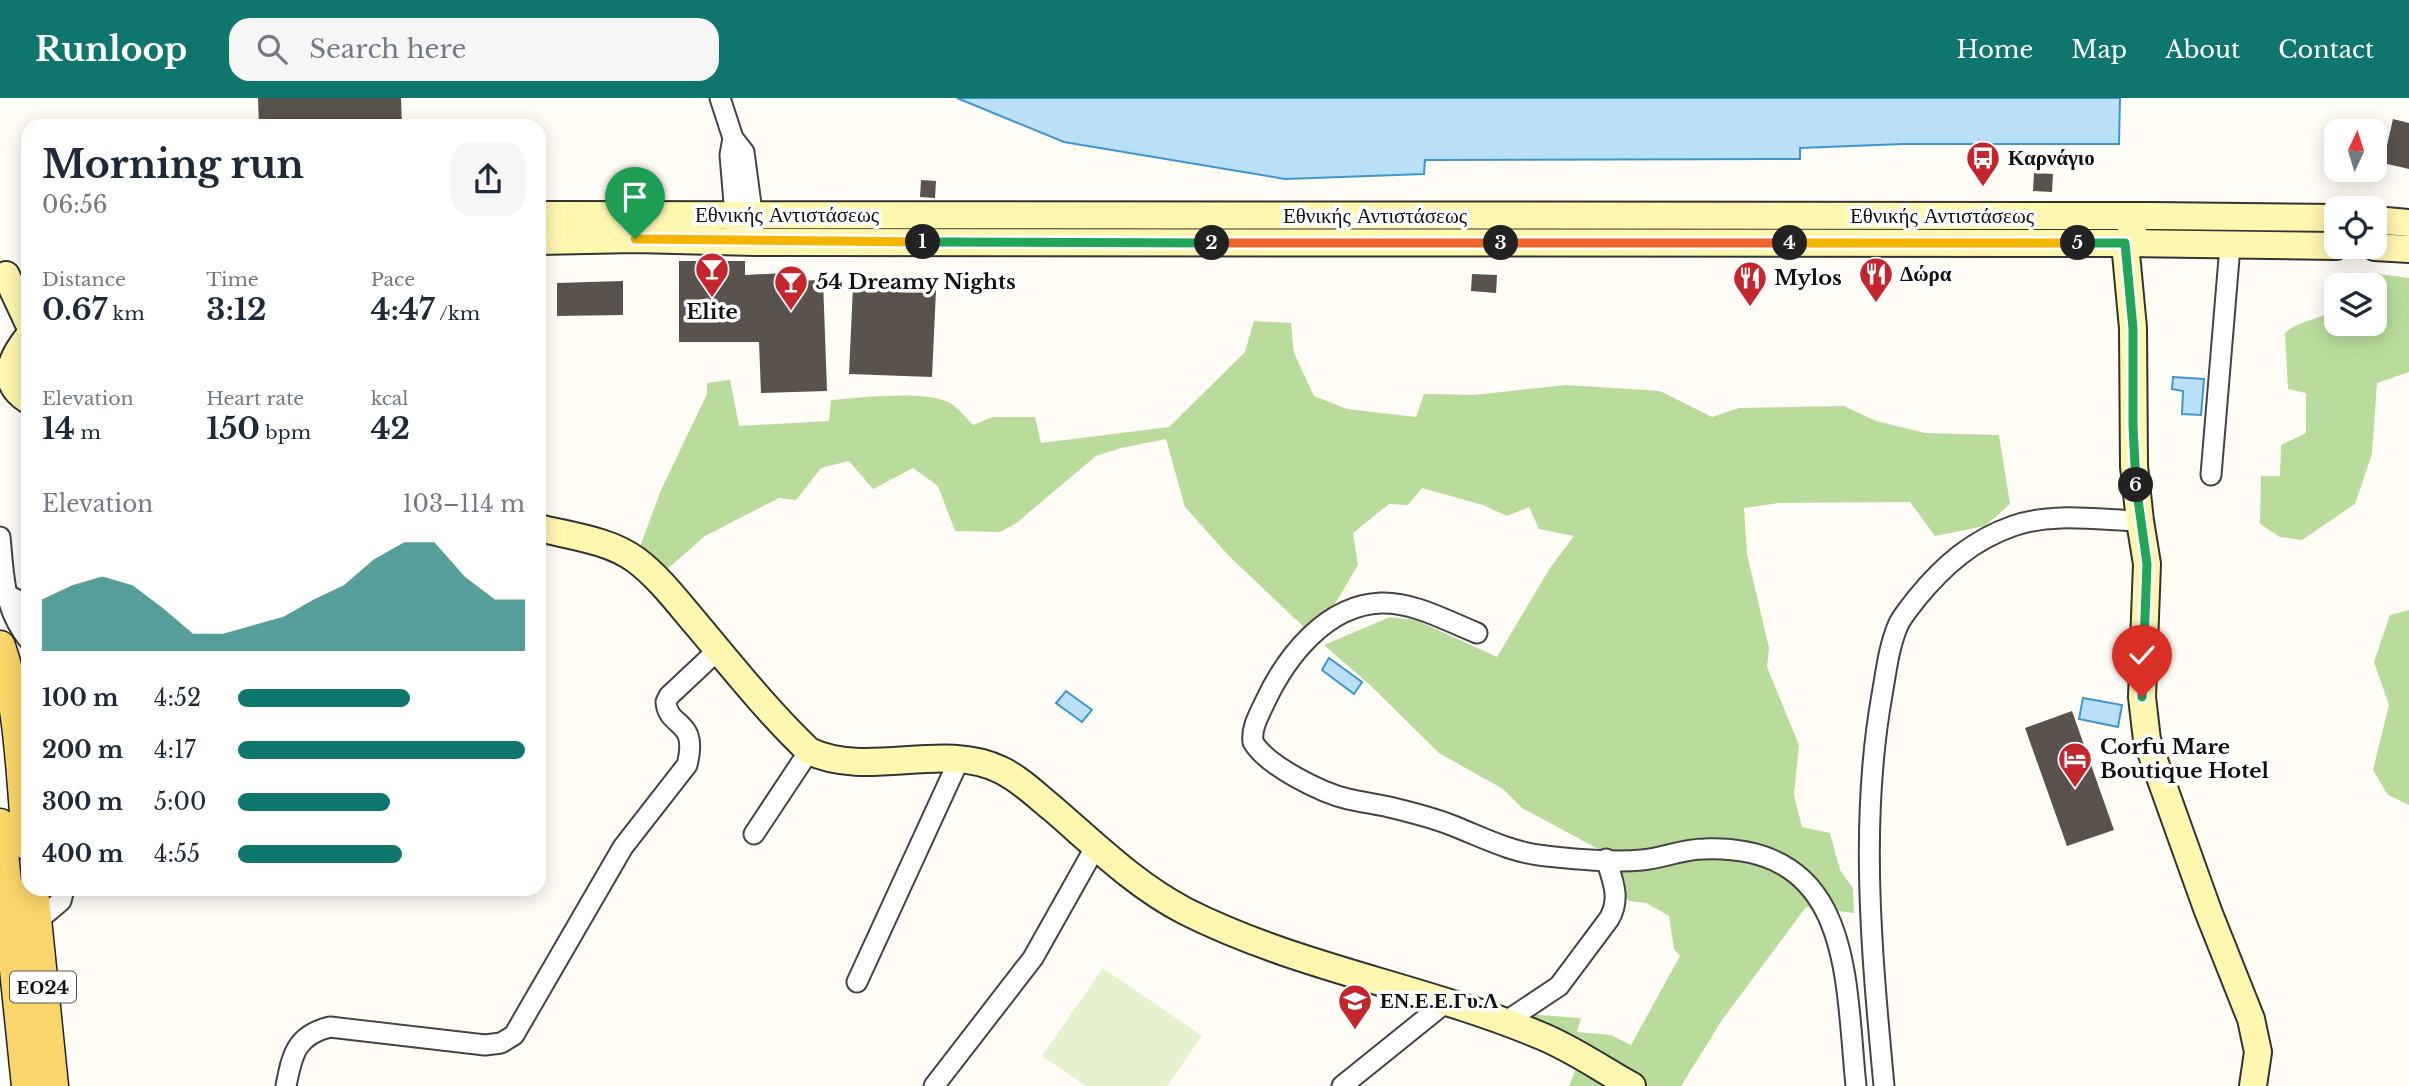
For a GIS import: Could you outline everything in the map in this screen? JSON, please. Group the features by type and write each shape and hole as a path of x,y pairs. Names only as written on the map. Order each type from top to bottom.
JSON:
{"main road":[{"name":"Εθνικής Αντιστάσεως","path":"546,215 2324,218"},
{"path":"2154,216 2135,228 2125,243 2133,328 2134,466 2147,564 2142,697 2147,740 2208,911 2251,1019 2258,1052 2253,1086"},
{"path":"2387,221 2409,223"},
{"name":"Εθνικής Αντιστάσεως","path":"546,241 2125,243 2324,246"},
{"path":"2387,248 2409,249"},
{"path":"13,286 21,305"},
{"path":"12,392 9,365 21,347"},
{"path":"546,530 603,545 635,559 669,592 809,751 823,758 842,761 959,760 982,763 1002,770 1026,786 1147,889 1185,911 1296,957 1541,1035 1632,1086"},
{"path":"0,646 14,716 21,780"},
{"name":"ΕΟ24","path":"0,824 27,1086"},
{"name":"ΕΟ24","path":"34,896 53,1086"}],"street":[{"path":"720,98 733,138 730,155 744,215 746,242"},
{"path":"2211,475 2231,246"},
{"path":"1884,1086 1876,1002 1869,822 1876,731 1889,660 1900,622 1945,566 1963,551 1990,535 2016,525 2050,518 2140,521"},
{"path":"0,537 6,595 11,614 21,629"},
{"path":"6,595 21,602"},
{"path":"1477,633 1424,612 1393,604 1370,605 1345,612 1315,632 1286,665 1272,686 1254,725 1253,743 1269,760 1332,794 1447,824 1523,852 1545,856 1638,861 1701,849 1723,849 1769,857 1800,876 1812,889 1828,915 1838,939 1844,967 1856,1086"},
{"path":"286,1086 294,1053 300,1043 309,1035 330,1027 485,1045 501,1043 514,1035 623,846 687,765 690,752 687,730 670,713 666,702 669,696 718,650"},
{"path":"754,834 809,751"},
{"path":"857,982 959,760"},
{"path":"934,1086 1032,958 1096,846"},
{"path":"1505,1022 1559,986 1609,919 1615,909 1616,898 1606,859"},
{"path":"36,922 61,901 62,896"},
{"path":"1342,1086 1445,1003"}],"green space":[{"path":"2387,275 2409,278 2409,372 2377,383 2372,454 2355,504 2302,540 2280,537 2260,524 2261,476 2280,476 2281,445 2306,433 2306,393 2288,389 2285,333 2297,325 2324,315 2324,336 2387,336"},
{"path":"1254,321 1291,323 1294,353 1314,396 1347,409 1416,417 1424,394 1474,395 1566,385 1660,391 1712,417 1739,408 1844,406 1876,421 1925,433 1999,435 2010,504 1985,526 1935,536 1910,502 1779,503 1744,508 1747,554 1769,648 1767,667 1799,745 1794,795 1802,827 1830,833 1840,870 1853,888 1854,913 1806,907 1722,1020 1681,1086 1647,1086 1628,1075 1621,1086 1569,1086 1583,1051 1518,1020 1530,1011 1539,1015 1581,1018 1577,1032 1611,1035 1631,1045 1680,956 1674,949 1669,916 1646,903 1629,901 1603,874 1602,851 1522,808 1503,789 1439,753 1370,685 1324,645 1390,617 1416,620 1497,657 1550,568 1574,536 1539,529 1529,507 1507,516 1483,505 1422,488 1408,505 1389,504 1353,533 1358,565 1333,607 1308,631 1229,556 1185,507 1166,439 1096,456 1015,524 1000,532 955,531 938,486 913,468 873,489 849,461 821,468 796,500 779,498 705,536 664,572 635,560 661,490 707,394 707,383 730,380 739,426 829,421 831,400 923,396 948,402 973,425 993,417 1035,417 1041,443 1169,427 1245,352"},
{"path":"2409,610 2409,805 2388,795 2373,770 2389,705 2374,662 2390,615"},
{"path":"1103,968 1202,1036 1167,1086 1086,1086 1042,1056"}],"water":[{"path":"957,98 2120,98 2119,144 1903,144 1800,148 1800,159 1425,160 1424,174 1285,179 1064,142"},
{"path":"2173,377 2204,379 2201,415 2182,414 2183,391 2172,389"},
{"path":"1329,658 1362,682 1354,694 1322,670"},
{"path":"1066,691 1092,710 1082,722 1056,703"},
{"path":"2083,698 2122,705 2118,727 2079,719"}],"building":[{"path":"258,98 401,98 402,119 259,119"},
{"path":"2393,119 2409,123 2409,169 2387,164 2387,145"},
{"path":"2034,173 2053,174 2052,192 2033,191"},
{"path":"921,180 936,181 935,198 920,197"},
{"path":"679,261 745,261 745,275 785,273 785,281 823,280 827,391 761,393 759,342 679,342"},
{"path":"1472,274 1497,275 1496,293 1471,291"},
{"path":"623,281 623,315 557,316 557,283"},
{"path":"853,286 936,290 932,377 849,374"},
{"path":"2072,711 2114,830 2067,846 2025,728"}],"place":[{"name":"Καρνάγιο","path":"1983,188"},
{"name":"Elite","path":"712,299"},
{"name":"Δώρα","path":"1876,304"},
{"name":"Mylos","path":"1750,308"},
{"name":"54 Dreamy Nights","path":"791,312"},
{"name":"Corfu Mare Boutique Hotel","path":"2075,789"},
{"name":"ΕΝ.Ε.Ε.Γυ.Λ","path":"1355,1031"}],"route":[{"path":"635,239 678,242 2125,243 2133,328 2134,466 2147,564 2142,697"}]}
